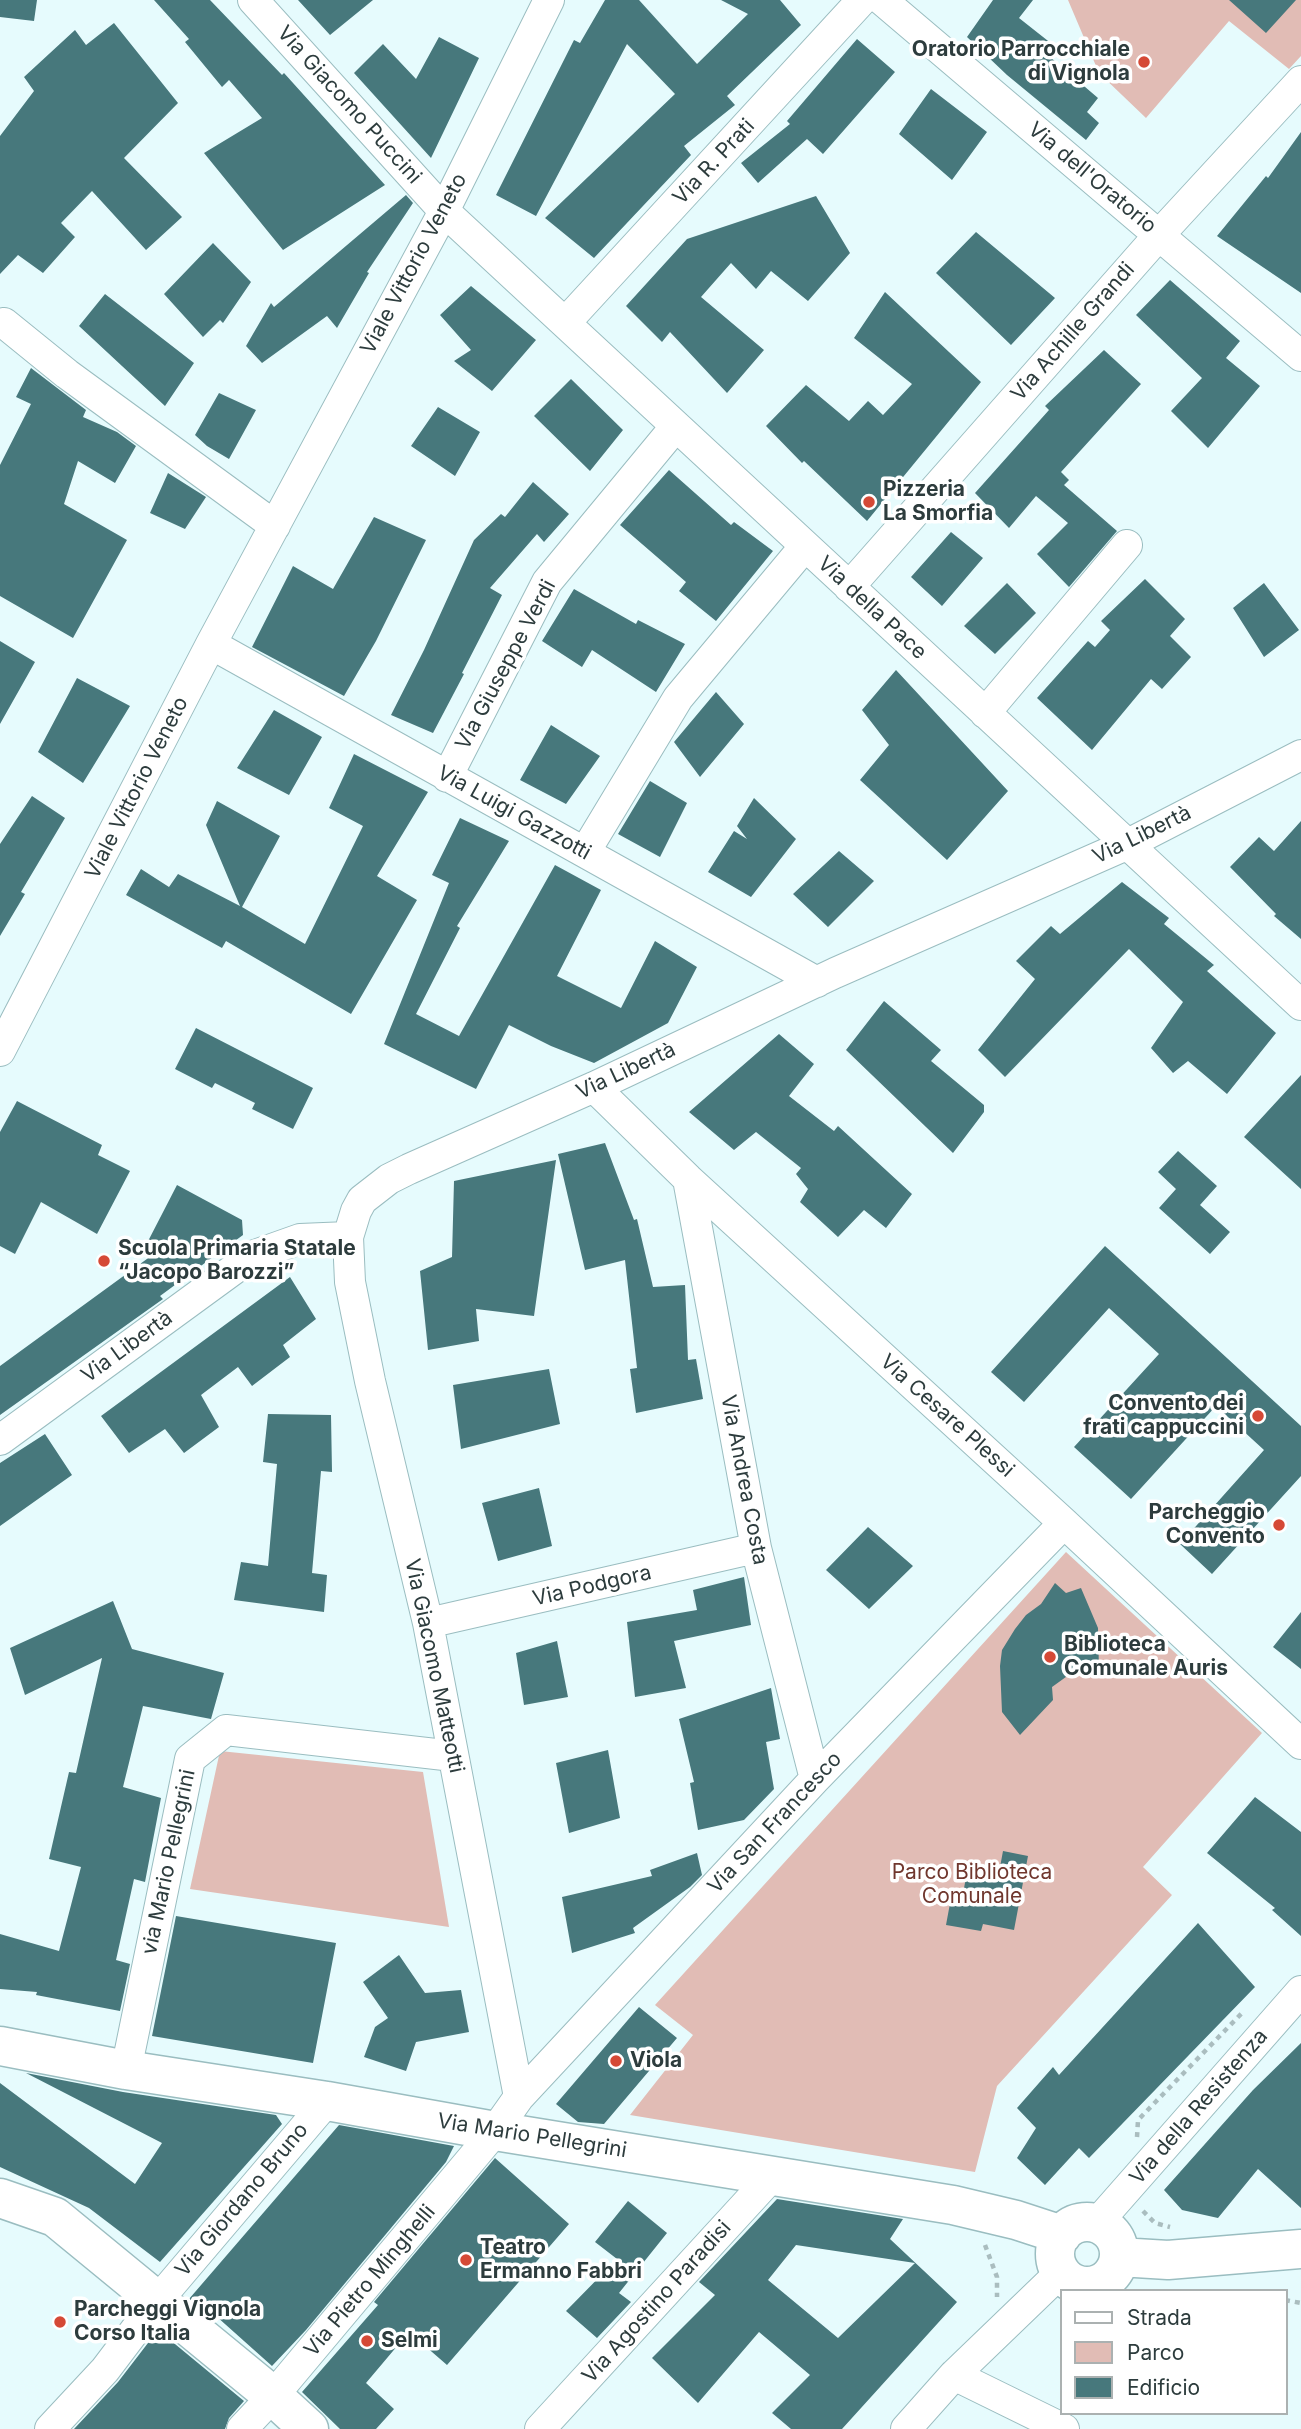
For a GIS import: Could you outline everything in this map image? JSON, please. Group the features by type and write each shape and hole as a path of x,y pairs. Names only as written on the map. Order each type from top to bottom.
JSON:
{"main road":[{"name":"Via Mario Pellegrini","path":"0,2046 126,2070 773,2175 1079,2229"},
{"path":"0,2198 55,2217 158,2300 309,2429"},
{"path":"1107,2228 1114,2236 1119,2257 1111,2275 1095,2286 1067,2280 1061,2272 1055,2253 1079,2229 1107,2228"},
{"path":"1119,2257 1168,2260 1301,2249"}],"street":[{"name":"Via Giacomo Puccini","path":"253,0 444,211"},
{"name":"Viale Vittorio Veneto","path":"0,1051 211,644 444,211 549,0"},
{"name":"Via R. Prati","path":"565,323 862,0"},
{"name":"Via dell'Oratorio","path":"882,0 1301,356"},
{"name":"Via Achille Grandi","path":"849,587 1159,235 1301,81"},
{"name":"Via della Pace","path":"444,211 1301,1005"},
{"path":"4,323 67,374 275,526"},
{"name":"Via Giuseppe Verdi","path":"447,777 547,582 676,426"},
{"path":"585,852 678,698 805,545"},
{"path":"985,713 1127,545"},
{"name":"Via Luigi Gazzotti","path":"211,644 817,982"},
{"name":"Via Libertà","path":"0,1440 252,1256 300,1239 348,1237 362,1200 389,1179 594,1087 817,982 1126,845 1301,755"},
{"name":"Via Cesare Plessi","path":"594,1087 688,1179 1064,1522 1301,1744"},
{"name":"Via Andrea Costa","path":"688,1179 756,1548 815,1779"},
{"name":"Via Giacomo Matteotti","path":"348,1237 350,1282 428,1623 519,2097"},
{"name":"Via San Francesco","path":"495,2131 519,2097 815,1779 1064,1522"},
{"name":"Via Podgora","path":"428,1623 756,1548"},
{"name":"via Mario Pellegrini","path":"126,2070 190,1759 226,1730 453,1756"},
{"name":"Via della Resistenza","path":"1079,2229 1301,1991"},
{"name":"Via Giordano Bruno","path":"50,2429 105,2370 158,2300 327,2101"},
{"name":"Via Pietro Minghelli","path":"242,2429 273,2396 495,2131"},
{"name":"Via Agostino Paradisi","path":"540,2429 773,2175"},
{"path":"906,2429 954,2375 1061,2272"},
{"path":"954,2375 1063,2429"}],"path":[{"path":"986,2213 983,2242 996,2277 996,2301"}],"green space":[{"name":"Oratorio Parrocchiale di Vignola","path":"1068,0 1301,0 1301,56 1289,69 1229,21 1146,118 1099,73"},
{"name":"Parco Biblioteca Comunale","path":"1066,1552 1262,1733 1143,1867 1172,1895 997,2086 975,2172 630,2115 693,2035 655,2005"},
{"path":"220,1751 423,1772 449,1927 190,1889"}],"building":[{"path":"0,0 37,0 34,21 0,17"},
{"path":"154,0 210,0 282,75 284,73 385,185 283,250 204,153 262,118 229,80 222,87 185,42 189,39"},
{"path":"298,0 373,0 330,35"},
{"path":"605,0 639,0 697,64 748,14 721,0 780,0 801,25 727,96 735,105 684,146 691,155 594,258 545,218 675,94 627,44 536,216 496,195 574,40 580,43"},
{"path":"993,0 1033,0 1019,18 1057,48 1050,57 1098,98 1087,112 1099,123 1086,140 1007,75 967,37"},
{"path":"1229,0 1296,0 1266,33"},
{"path":"114,23 178,103 124,158 182,217 146,250 92,191 61,223 75,237 43,273 18,255 0,274 0,136 34,91 24,77 75,30 86,45"},
{"path":"439,37 479,58 431,158 354,73 383,44 416,79"},
{"path":"857,39 895,72 823,154 807,139 758,183 741,163 790,124 787,121"},
{"path":"931,89 987,132 952,180 899,134"},
{"path":"1301,132 1301,293 1217,236 1266,176 1268,178"},
{"path":"406,195 413,203 367,272 369,273 337,328 327,316 262,363 246,346 271,303 274,307"},
{"path":"816,196 850,253 808,301 771,271 756,289 731,263 701,297 764,350 727,393 670,332 662,342 626,306 687,239"},
{"path":"976,232 1055,298 1011,345 936,273"},
{"path":"213,243 251,282 223,323 220,320 203,337 164,294"},
{"path":"1170,280 1240,341 1226,358 1260,386 1208,448 1171,411 1202,378 1136,315"},
{"path":"471,286 536,340 492,391 454,361 471,350 440,315"},
{"path":"885,292 981,382 867,521 804,461 802,463 766,426 806,385 849,421 868,401 883,415 912,384 854,338"},
{"path":"105,294 194,363 165,406 79,326"},
{"path":"1104,350 1141,384 1061,472 1069,480 1064,485 1117,531 1069,587 1037,554 1068,523 1036,496 1009,528 975,493 1049,410 1045,406"},
{"path":"31,368 86,410 83,417 117,432 136,446 115,483 78,461 64,504 127,540 73,638 0,596 0,465 31,404 16,397"},
{"path":"571,379 623,430 590,471 534,416"},
{"path":"219,393 256,410 229,459 195,435"},
{"path":"438,407 480,432 455,476 411,446"},
{"path":"669,470 731,525 734,522 773,551 716,621 679,591 686,582 620,525"},
{"path":"168,473 206,497 185,529 150,513"},
{"path":"533,482 569,514 544,542 537,534 490,588 502,595 433,733 391,715 474,540 501,514 505,517"},
{"path":"374,517 426,540 376,641 344,696 252,647 293,566 333,589"},
{"path":"951,532 983,558 942,606 911,577"},
{"path":"1145,579 1185,619 1170,636 1191,657 1162,689 1151,679 1092,750 1037,698 1088,641 1095,647 1110,630 1101,621"},
{"path":"1007,583 1036,613 995,654 964,626"},
{"path":"1264,583 1299,630 1264,657 1233,608"},
{"path":"574,589 636,624 638,620 685,644 656,692 592,650 582,667 542,641"},
{"path":"0,641 35,662 0,724"},
{"path":"896,670 1008,791 947,860 860,780 889,745 862,710"},
{"path":"77,678 130,706 83,783 38,752"},
{"path":"716,692 744,724 700,777 674,742"},
{"path":"274,710 322,737 289,795 237,768"},
{"path":"551,725 600,756 566,804 520,780"},
{"path":"354,754 428,792 377,876 417,900 351,1014 226,941 222,948 126,895 141,869 169,887 178,874 240,906 206,825 217,801 280,836 242,907 305,944 363,826 329,808"},
{"path":"650,781 687,803 660,857 618,834"},
{"path":"32,796 65,818 21,892 25,894 0,936 0,844"},
{"path":"754,798 796,839 751,897 708,872 734,831 747,839 737,826"},
{"path":"460,818 509,841 457,926 460,928 416,1014 459,1036 555,865 601,890 557,976 621,1008 655,941 697,967 668,1023 594,1063 509,1025 476,1089 384,1044 449,883 432,875"},
{"path":"1301,821 1301,939 1274,916 1276,914 1230,867 1259,837 1274,851"},
{"path":"839,851 874,881 828,927 793,894"},
{"path":"1122,882 1169,918 1164,924 1214,965 1207,971 1276,1033 1227,1094 1188,1061 1173,1073 1151,1048 1183,1002 1129,949 1005,1077 978,1050 1035,979 1016,961 1051,926 1060,934"},
{"path":"884,1001 941,1050 931,1061 984,1105 984,1112 953,1153 846,1050"},
{"path":"196,1028 313,1088 293,1129 252,1109 255,1103 215,1083 212,1088 175,1069"},
{"path":"779,1034 814,1064 789,1096 834,1131 838,1126 912,1194 886,1228 864,1210 838,1237 800,1202 808,1189 796,1174 801,1168 756,1132 734,1150 689,1112"},
{"path":"1301,1075 1301,1189 1244,1137"},
{"path":"17,1101 102,1145 98,1155 130,1171 97,1234 41,1202 15,1254 0,1246 0,1132"},
{"path":"605,1143 634,1220 637,1219 653,1287 685,1285 688,1360 696,1359 703,1399 636,1413 630,1369 637,1368 625,1260 585,1270 558,1154"},
{"path":"1178,1151 1217,1186 1200,1205 1230,1232 1210,1254 1159,1208 1176,1189 1158,1172"},
{"path":"556,1160 534,1316 476,1309 479,1341 428,1350 420,1271 452,1257 454,1181"},
{"path":"177,1185 242,1220 243,1235 160,1296 163,1299 0,1415 0,1366 151,1256 145,1247"},
{"name":"Convento dei frati cappuccini","path":"1105,1246 1301,1426 1301,1476 1212,1574 1180,1544 1264,1450 1216,1406 1131,1499 1074,1447 1159,1354 1109,1308 1024,1402 991,1372"},
{"path":"290,1277 316,1319 283,1345 290,1357 252,1386 238,1367 201,1395 219,1427 184,1453 165,1429 129,1453 101,1416"},
{"path":"549,1369 560,1424 461,1449 453,1385"},
{"path":"268,1414 331,1415 332,1472 321,1471 312,1573 327,1575 324,1612 234,1600 241,1562 268,1566 277,1464 263,1462"},
{"path":"45,1434 72,1475 0,1526 0,1463"},
{"path":"539,1488 552,1546 498,1561 482,1503"},
{"path":"868,1527 913,1566 869,1609 826,1570"},
{"path":"744,1577 751,1625 674,1641 686,1688 635,1697 627,1622 697,1610 693,1590"},
{"name":"Biblioteca Comunale Auris","path":"1055,1583 1066,1593 1081,1588 1098,1628 1099,1671 1084,1664 1052,1687 1053,1700 1020,1735 1002,1712 1002,1650 1026,1615 1041,1604"},
{"path":"113,1601 132,1649 224,1673 211,1719 143,1706 123,1787 161,1798 145,1882 134,1879 116,1960 130,1964 120,2011 36,1995 37,1992 0,1989 0,1934 59,1951 81,1867 49,1859 69,1772 76,1773 102,1658 25,1695 10,1648"},
{"path":"1301,1612 1301,1669 1273,1647"},
{"path":"557,1641 568,1697 524,1705 516,1653"},
{"path":"771,1688 780,1739 766,1742 774,1789 744,1820 698,1830 690,1783 694,1782 679,1719"},
{"path":"608,1750 620,1818 569,1833 556,1763"},
{"path":"1255,1797 1301,1832 1301,1936 1272,1910 1275,1908 1207,1853"},
{"path":"1003,1851 1028,1856 1014,1930 983,1924 981,1931 946,1925 951,1898 962,1899 967,1872 998,1878"},
{"path":"697,1853 702,1875 690,1887 633,1928 635,1933 572,1953 562,1897 652,1876 650,1870"},
{"path":"176,1916 336,1943 313,2063 152,2036"},
{"path":"1198,1923 1255,1987 1089,2158 1079,2148 1045,2185 1017,2158 1036,2128 1017,2108 1053,2067 1059,2075"},
{"path":"399,1955 425,1993 461,1990 469,2032 416,2042 406,2071 364,2057 375,2027 388,2018 363,1982"},
{"path":"639,2007 677,2038 604,2124 578,2122 556,2104"},
{"path":"1301,2043 1301,2208 1258,2169 1218,2218 1182,2210 1164,2190 1253,2090"},
{"path":"26,2073 123,2092 276,2115 282,2124 160,2262 89,2208 0,2167 0,2083 135,2184 162,2143"},
{"path":"339,2125 454,2146 446,2162 306,2330 272,2366 216,2316 213,2319 189,2299"},
{"name":"Teatro Ermanno Fabbri","path":"495,2158 569,2224 447,2365 409,2332 366,2383 394,2409 376,2429 340,2429 302,2392 378,2305 374,2302"},
{"path":"777,2199 903,2219 890,2239 957,2302 842,2429 791,2429 772,2413 810,2375 759,2332 698,2403 652,2358 715,2295 699,2282","holes":["796,2245 915,2263 838,2338 768,2280"]},
{"path":"628,2201 667,2233 619,2293 631,2302 597,2338 566,2311 617,2259 595,2242"},
{"path":"158,2330 244,2401 229,2418 225,2429 74,2429 118,2382"}],"place":[{"name":"Oratorio Parrocchiale di Vignola","path":"1144,62"},
{"name":"Pizzeria La Smorfia","path":"869,502"},
{"name":"Scuola Primaria Statale “Jacopo Barozzi”","path":"104,1261"},
{"name":"Convento dei frati cappuccini","path":"1258,1416"},
{"name":"Parcheggio Convento","path":"1279,1525"},
{"name":"Biblioteca Comunale Auris","path":"1050,1657"},
{"name":"Viola","path":"616,2061"},
{"name":"Teatro Ermanno Fabbri","path":"466,2260"},
{"name":"Parcheggi Vignola Corso Italia","path":"60,2322"},
{"name":"Selmi","path":"367,2341"}]}
